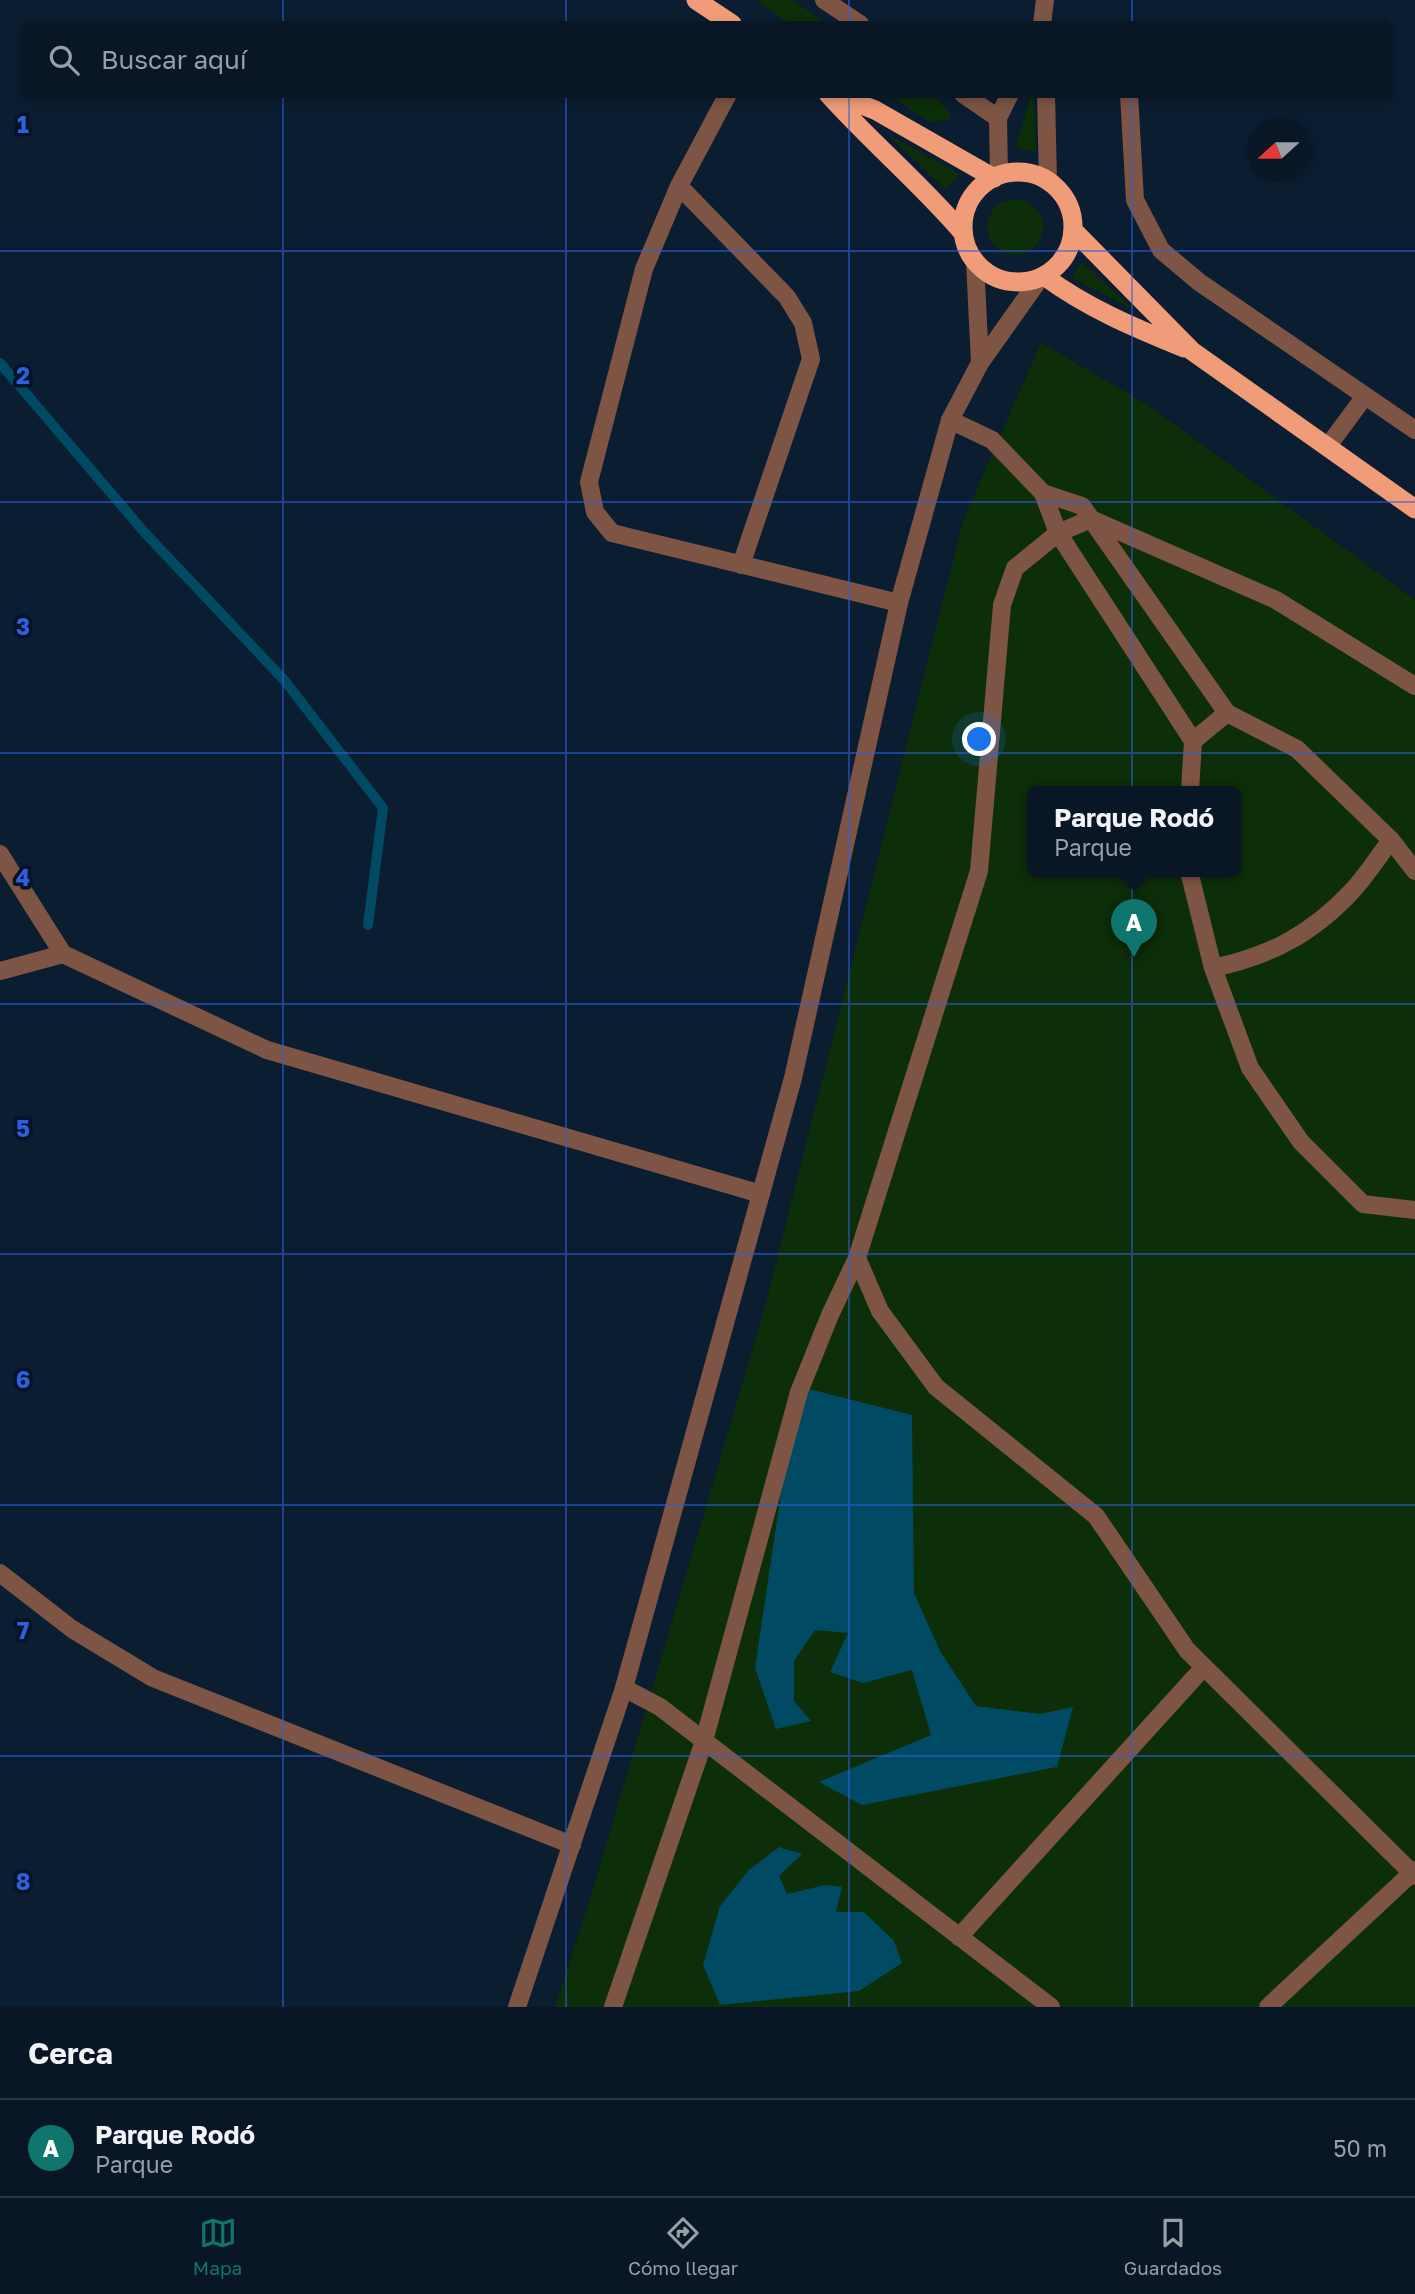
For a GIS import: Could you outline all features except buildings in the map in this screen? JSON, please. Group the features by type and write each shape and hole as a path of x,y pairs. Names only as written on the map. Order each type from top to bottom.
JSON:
{"highway":[{"path":"703,2 728,21"},
{"path":"831,98 862,133 894,160 964,233"},
{"path":"844,98 875,110 996,177"},
{"path":"1019,172 1040,177 1059,191 1067,203 1073,230 1069,248 1064,257 1043,276 1018,282 1006,281 994,277 975,261 970,253 964,233 964,214 978,189 996,177 1019,172"},
{"path":"1073,230 1192,351 1415,509"},
{"path":"1043,276 1066,292 1124,323 1192,351"}],"street":[{"path":"824,0 856,21"},
{"path":"1042,21 1045,0"},
{"path":"726,98 679,186 644,268 589,482 595,512 612,533 899,603"},
{"path":"970,98 998,118"},
{"path":"996,177 998,118 1008,98"},
{"path":"1046,98 1048,182"},
{"path":"1129,98 1135,200 1161,250 1199,282 1415,430"},
{"path":"679,186 786,297 803,323 811,359 741,565"},
{"path":"975,261 980,363"},
{"path":"517,2007 624,1688 793,1078 899,603 950,420 980,363 1043,276"},
{"path":"1328,446 1365,396"},
{"path":"950,420 992,440 1043,493 1058,533 1193,741 1190,786"},
{"path":"1043,493 1082,506 1227,713 1297,748 1391,840 1415,871"},
{"path":"613,2007 704,1741 799,1392 830,1315 858,1258 979,871 1002,605 1015,568 1058,533 1091,519 1276,600 1415,686"},
{"path":"1193,741 1227,713"},
{"path":"1213,968 1270,952 1304,933 1352,891 1391,840"},
{"path":"0,854 63,954 267,1049 761,1194"},
{"path":"1190,877 1213,968 1250,1068 1301,1143 1363,1204 1415,1210"},
{"path":"0,971 63,954"},
{"path":"858,1258 880,1311 936,1387 1096,1516 1187,1650 1414,1873 1268,2007"},
{"path":"0,1573 72,1629 153,1678 572,1845"},
{"path":"959,1937 1204,1667"},
{"path":"624,1688 660,1707 1051,2007"}],"green space":[{"path":"756,0 792,0 824,21 786,21"},
{"path":"894,98 934,98 952,119 930,122"},
{"path":"1030,98 1034,98 1036,152 1016,148"},
{"path":"887,134 960,174 946,190"},
{"path":"1015,199 1026,201 1035,207 1041,216 1041,238 1035,247 1026,253 1015,255 1004,253 995,247 989,238 987,227 989,216 995,207 1004,201"},
{"path":"1082,262 1134,310 1072,278"},
{"path":"1041,343 1148,405 1415,600 1415,2007 555,2007 590,1899 763,1314 964,518"}],"water":[{"path":"797,1386 912,1415 914,1593 940,1651 976,1706 1040,1714 1073,1707 1057,1767 862,1805 819,1782 931,1735 912,1670 863,1683 830,1672 848,1633 815,1630 794,1661 794,1701 811,1721 776,1729 755,1668"},
{"path":"779,1847 802,1854 779,1876 787,1894 825,1885 842,1887 836,1912 864,1912 894,1941 902,1963 859,1991 720,2005 703,1965 720,1906 749,1870"}],"waterway":[{"path":"0,363 145,533 285,681 383,808 368,925"}],"place":[{"name":"Parque Rodó","path":"1134,957"}]}
